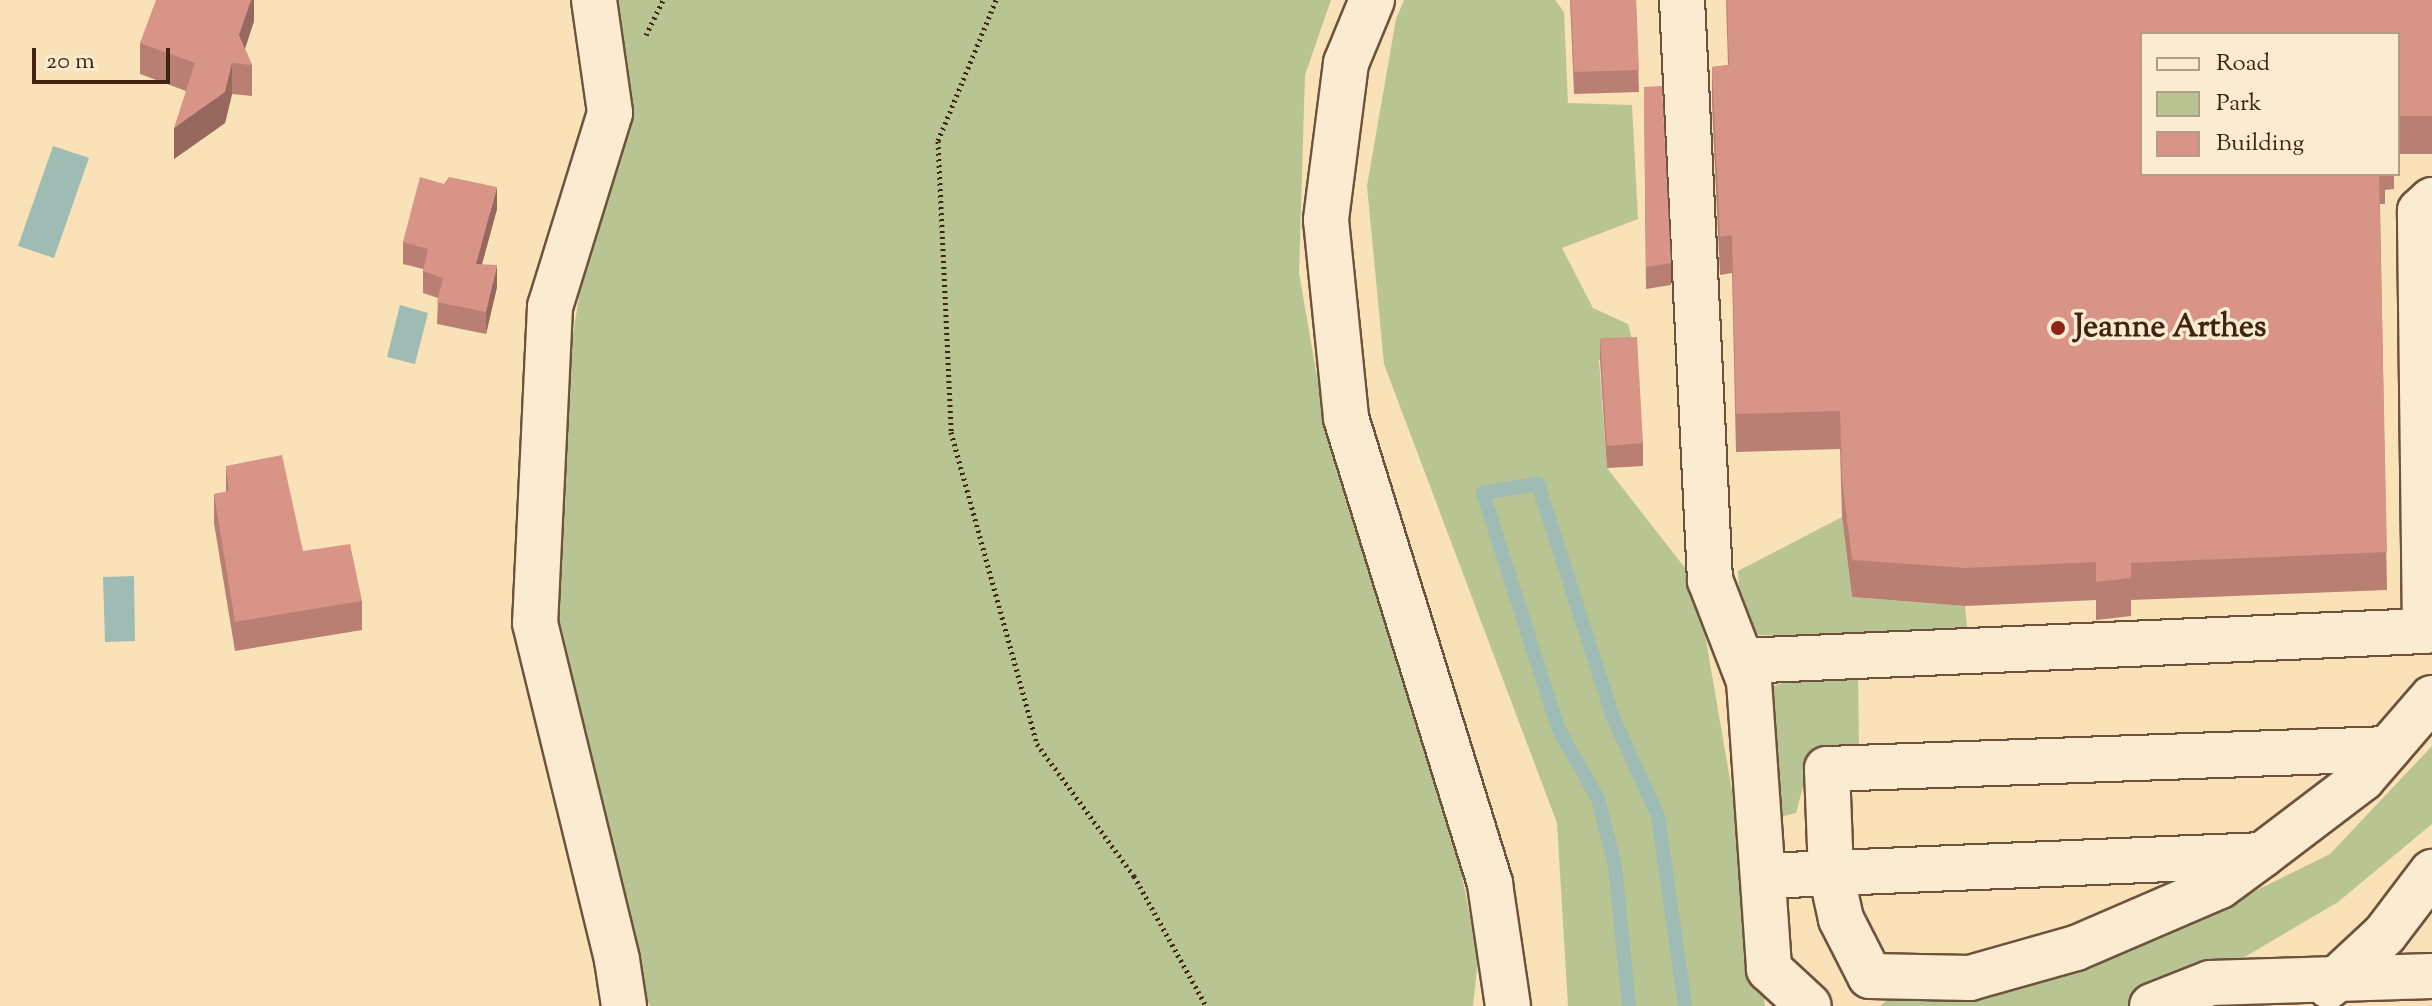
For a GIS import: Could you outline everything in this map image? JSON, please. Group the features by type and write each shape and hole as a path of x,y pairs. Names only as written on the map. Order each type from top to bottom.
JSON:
{"street":[{"path":"594,0 610,113 550,307 535,623 617,960 624,1006"},
{"path":"1372,0 1346,63 1326,220 1346,418 1490,884 1508,1006"},
{"path":"1682,0 1710,580 1749,681 1769,969 1809,1006"},
{"path":"1742,661 2425,631 2420,211 2432,200"},
{"path":"2388,749 1827,769 1831,873 1841,919 1870,976 1970,978 2076,948 2220,886 2362,779 2388,749 2432,698"},
{"path":"1763,876 2262,855"},
{"path":"2307,1006 2385,934 2432,872"},
{"path":"2152,1006 2210,983 2432,976"}],"path":[{"path":"996,0 938,141 951,432 1037,744 1134,876 1206,1006"}],"green space":[{"path":"614,0 1331,0 1305,75 1299,273 1329,446 1458,854 1478,959 1473,1006 650,1006 621,946 554,673 541,535 584,265"},
{"path":"1404,0 1555,0 1564,12 1568,103 1632,105 1638,219 1562,248 1593,308 1628,324 1637,359 1599,360 1607,468 1696,582 1754,919 1765,1006 1568,1006 1557,823 1384,364 1367,186 1396,19"},
{"path":"1842,517 1852,597 1965,606 1968,637 1858,640 1742,634 1738,571"},
{"path":"1819,669 1858,672 1859,746 1813,749 1796,813 1780,817 1771,687"},
{"path":"2432,746 2432,824 2338,902 2180,995 2128,1006 1880,1006 1903,987 2036,976 2178,929 2330,854"}],"water":[{"path":"53,146 89,158 54,258 18,246"},
{"path":"400,305 428,313 415,364 387,357"},
{"path":"134,576 135,641 105,642 103,577"}],"building":[{"path":"156,0 251,0 239,35 252,65 232,63 225,92 174,128 195,63 140,43"},
{"path":"1571,0 1636,0 1639,70 1574,72"},
{"name":"Jeanne Arthes","path":"1727,0 2432,0 2432,116 2400,116 2400,32 2140,32 2140,176 2379,176 2387,552 2131,563 2131,578 2096,582 2096,562 1965,568 1852,560 1842,479 1840,411 1736,414 1732,235 1720,237 1712,67 1729,65"},
{"path":"1662,86 1671,263 1646,267 1644,87"},
{"path":"420,177 444,184 449,177 497,187 476,264 497,265 486,312 437,302 443,278 423,271 428,249 403,242"},
{"path":"1637,337 1643,443 1607,446 1600,338"},
{"path":"282,455 303,551 350,544 362,601 235,622 214,494 229,491 226,466"}],"waterway":[{"path":"1629,1006 1615,865 1598,799 1558,728 1483,493 1538,484 1612,715 1658,816 1685,1006"}],"place":[{"name":"Jeanne Arthes","path":"2058,328"}]}
